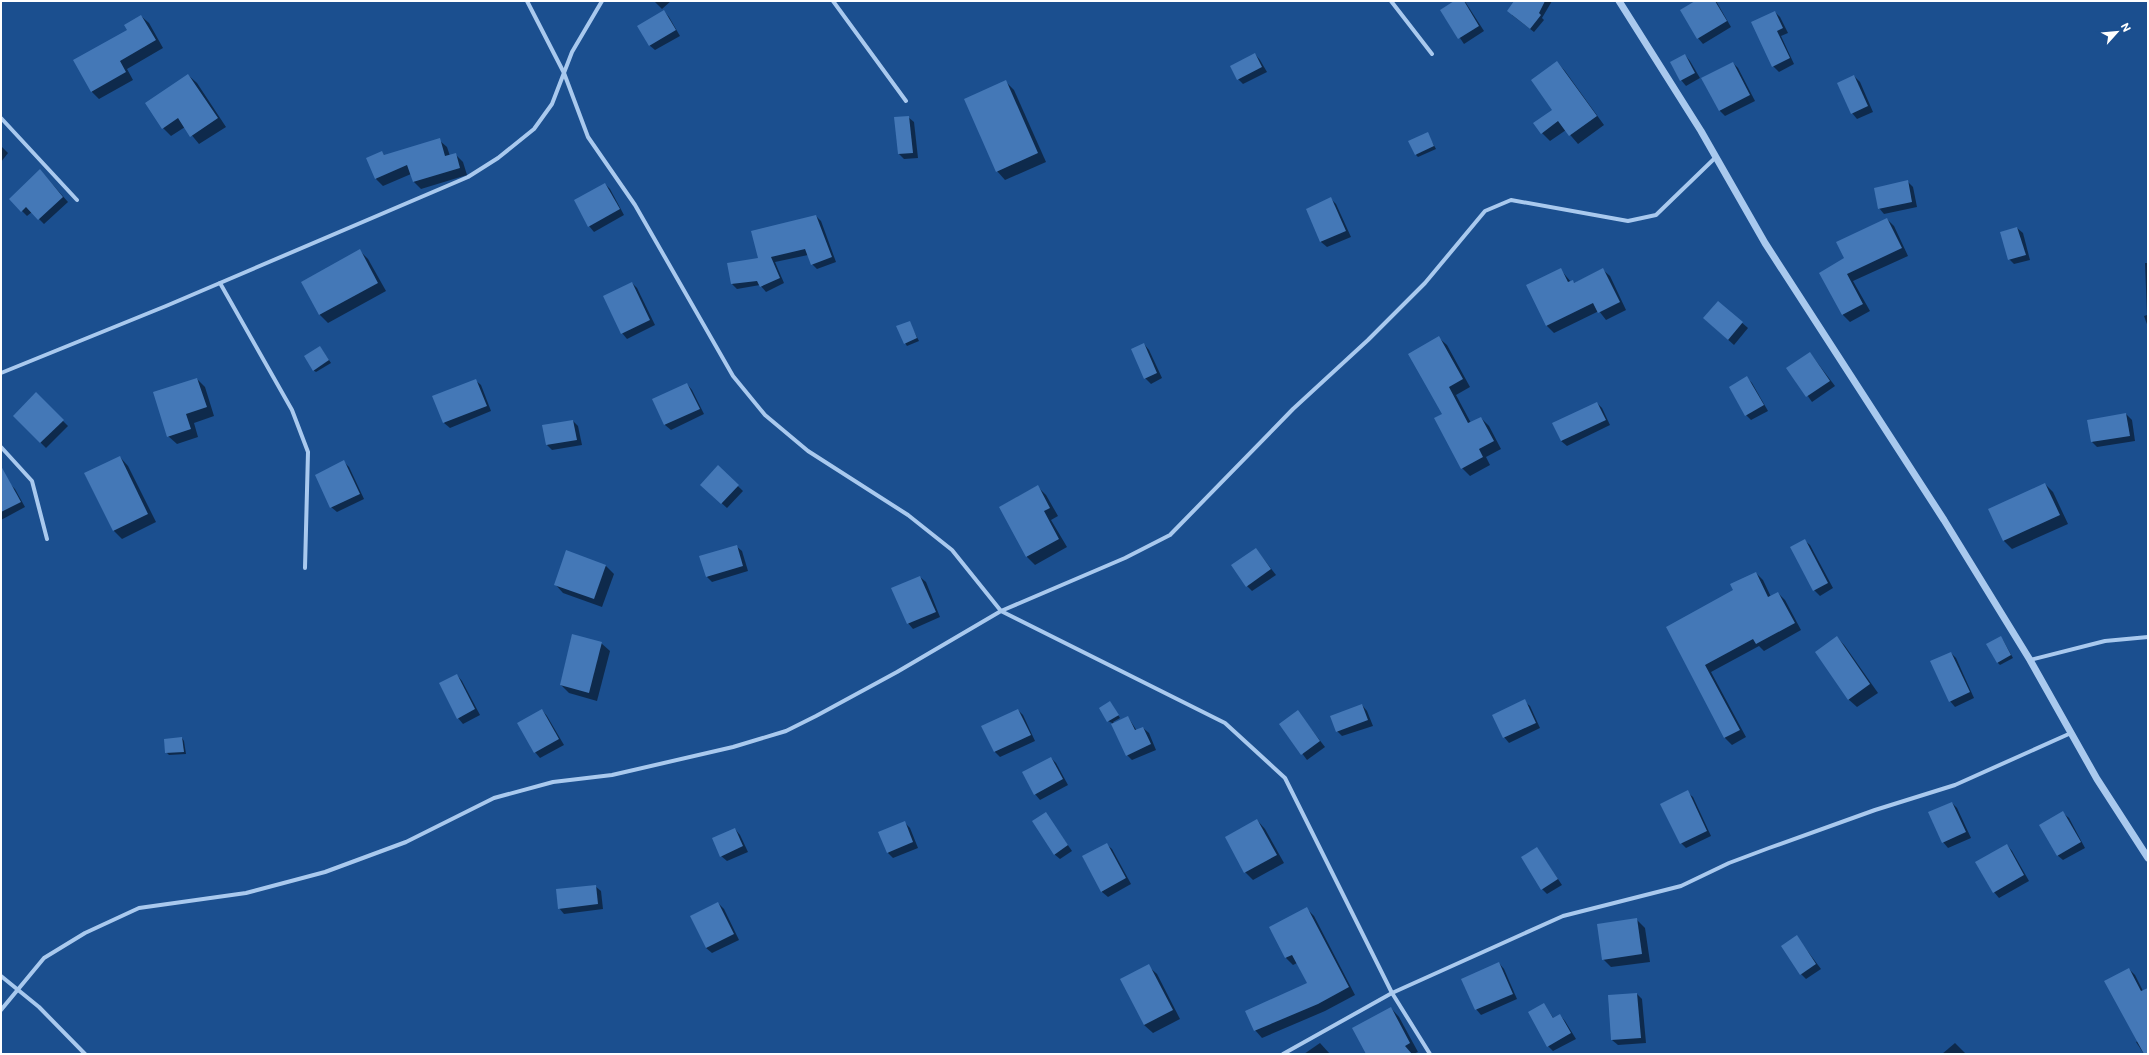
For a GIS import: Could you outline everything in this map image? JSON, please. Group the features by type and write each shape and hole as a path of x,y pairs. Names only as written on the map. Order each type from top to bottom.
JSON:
{"street":[{"path":"527,1 564,73 588,137 635,205 733,376 765,416 808,451 908,515 952,550 1001,611 1225,723 1285,778 1392,993 1430,1054"},
{"path":"1,373 220,283 468,177 498,158 534,129 552,104 572,52 602,1"},
{"path":"833,1 906,101"},
{"path":"1391,1 1432,54"},
{"path":"1619,1 1716,157 1765,243 1944,520 2030,660 2097,779 2148,858"},
{"path":"1,118 77,200"},
{"path":"1,1010 44,958 85,933 139,908 246,893 304,878 406,842 494,798 553,782 612,774 733,747 786,731 897,672 1001,611 1125,558 1170,535 1293,409 1368,340 1425,283 1485,211 1511,200 1628,221 1656,215 1716,157"},
{"path":"220,283 292,410 308,452 306,568"},
{"path":"1,447 32,481 47,539"},
{"path":"2030,660 2105,641 2148,637"},
{"path":"1283,1054 1392,993 1563,916 1681,886 1729,863 1769,848 1868,812 1955,785 2071,733"},
{"path":"1,976 39,1006 85,1054"}],"building":[{"path":"1454,1 1464,1 1479,26 1458,39 1440,10"},
{"path":"1514,1 1545,1 1539,13 1541,15 1530,29 1507,11"},
{"path":"1695,1 1715,1 1727,21 1697,39 1680,10"},
{"path":"664,10 676,30 649,46 637,26"},
{"path":"1775,11 1783,28 1777,31 1790,58 1772,67 1751,22"},
{"path":"141,15 156,40 120,61 126,72 91,92 73,60 127,30 124,25"},
{"path":"1255,53 1262,67 1237,80 1230,66"},
{"path":"1685,54 1695,73 1680,81 1670,62"},
{"path":"1557,61 1597,116 1569,136 1558,121 1541,134 1533,123 1552,110 1531,80"},
{"path":"1733,62 1750,95 1719,111 1701,78"},
{"path":"188,74 218,118 190,137 178,118 162,129 145,103"},
{"path":"1854,75 1868,106 1851,114 1837,83"},
{"path":"1006,80 1038,153 996,172 964,99"},
{"path":"909,116 913,153 898,154 894,117"},
{"path":"1428,132 1434,146 1415,155 1408,141"},
{"path":"440,138 445,156 456,153 460,168 413,182 407,165 375,179 366,158 382,151 384,155"},
{"path":"40,169 63,197 38,220 26,207 21,212 9,199"},
{"path":"1908,180 1912,202 1878,209 1874,188"},
{"path":"605,183 620,209 588,227 574,200"},
{"path":"1331,197 1346,231 1320,242 1306,209"},
{"path":"816,215 832,257 811,265 805,249 771,257 780,278 760,287 757,281 731,284 727,263 758,258 751,231"},
{"path":"1887,218 1902,248 1847,274 1863,304 1842,315 1819,273 1844,258 1836,242"},
{"path":"2017,227 2026,255 2008,260 2000,232"},
{"path":"360,249 378,283 319,315 301,282"},
{"path":"1561,268 1568,282 1573,280 1574,283 1603,268 1620,302 1598,313 1593,303 1546,326 1526,285"},
{"path":"632,282 650,320 621,334 603,296"},
{"path":"1718,301 1743,322 1728,340 1703,318"},
{"path":"910,321 917,338 904,344 896,326"},
{"path":"1439,336 1463,379 1449,387 1468,423 1481,417 1494,441 1479,449 1483,457 1461,469 1434,418 1442,414 1408,354"},
{"path":"1144,343 1157,373 1144,379 1131,349"},
{"path":"320,346 329,360 313,371 304,356"},
{"path":"1810,352 1830,381 1806,397 1786,368"},
{"path":"1747,376 1764,405 1745,416 1729,387"},
{"path":"197,378 207,407 186,414 191,429 167,437 153,392"},
{"path":"476,379 487,406 443,423 432,396"},
{"path":"687,383 700,409 664,425 652,399"},
{"path":"36,392 64,420 40,443 13,416"},
{"path":"1597,402 1606,420 1561,441 1552,423"},
{"path":"2126,413 2130,436 2091,442 2087,420"},
{"path":"573,420 577,440 546,445 542,425"},
{"path":"120,456 148,514 113,531 84,473"},
{"path":"344,460 360,494 330,508 315,475"},
{"path":"718,465 739,485 721,504 700,485"},
{"path":"1,466 21,502 1,512"},
{"path":"2045,483 2060,515 2003,541 1988,509"},
{"path":"1038,485 1050,508 1044,511 1059,539 1026,557 999,507"},
{"path":"1805,539 1828,583 1813,591 1790,547"},
{"path":"737,545 743,566 706,577 699,556"},
{"path":"1256,548 1271,569 1246,587 1231,565"},
{"path":"566,550 606,565 594,599 554,585"},
{"path":"1756,572 1768,597 1778,592 1795,623 1756,644 1753,639 1705,665 1740,730 1724,738 1666,627 1733,590 1730,584"},
{"path":"920,576 936,612 907,624 891,588"},
{"path":"572,634 602,642 589,693 560,685"},
{"path":"1837,636 1870,684 1848,700 1815,652"},
{"path":"2001,636 2011,655 1997,663 1986,644"},
{"path":"1951,652 1970,692 1949,702 1930,661"},
{"path":"457,674 475,709 457,719 439,683"},
{"path":"1525,699 1536,723 1503,738 1492,715"},
{"path":"1110,701 1119,715 1107,722 1099,708"},
{"path":"1362,704 1368,720 1336,732 1330,716"},
{"path":"542,709 559,739 534,753 517,723"},
{"path":"1018,709 1031,735 994,752 981,726"},
{"path":"1298,710 1320,741 1301,755 1279,724"},
{"path":"1128,716 1135,730 1143,727 1151,744 1126,756 1111,724"},
{"path":"182,737 184,752 165,753 164,739"},
{"path":"1051,757 1063,779 1034,795 1022,772"},
{"path":"1688,790 1707,831 1680,844 1660,804"},
{"path":"1952,802 1966,832 1942,843 1928,812"},
{"path":"2063,811 2081,842 2057,856 2039,825"},
{"path":"1046,812 1068,845 1054,855 1032,821"},
{"path":"1257,819 1277,855 1244,873 1225,837"},
{"path":"905,821 913,842 887,853 878,832"},
{"path":"735,828 743,846 720,857 712,838"},
{"path":"1107,843 1126,878 1101,892 1082,856"},
{"path":"2007,844 2024,875 1993,893 1975,862"},
{"path":"1537,847 1558,879 1541,890 1521,857"},
{"path":"596,885 598,904 558,909 556,889"},
{"path":"718,902 734,934 706,948 690,916"},
{"path":"1307,907 1349,987 1318,1004 1254,1031 1245,1011 1307,983 1292,955 1285,958 1269,927"},
{"path":"1637,918 1642,954 1602,960 1597,924"},
{"path":"1797,935 1816,964 1800,975 1781,946"},
{"path":"1499,962 1513,994 1475,1010 1461,979"},
{"path":"1149,964 1173,1010 1144,1025 1120,979"},
{"path":"2129,968 2141,991 2148,988 2148,1054 2144,1054 2104,981"},
{"path":"1637,993 1641,1038 1611,1040 1608,995"},
{"path":"1544,1003 1553,1018 1560,1014 1571,1033 1547,1047 1528,1012"},
{"path":"1391,1007 1410,1043 1405,1046 1412,1054 1366,1054 1352,1028"}]}
